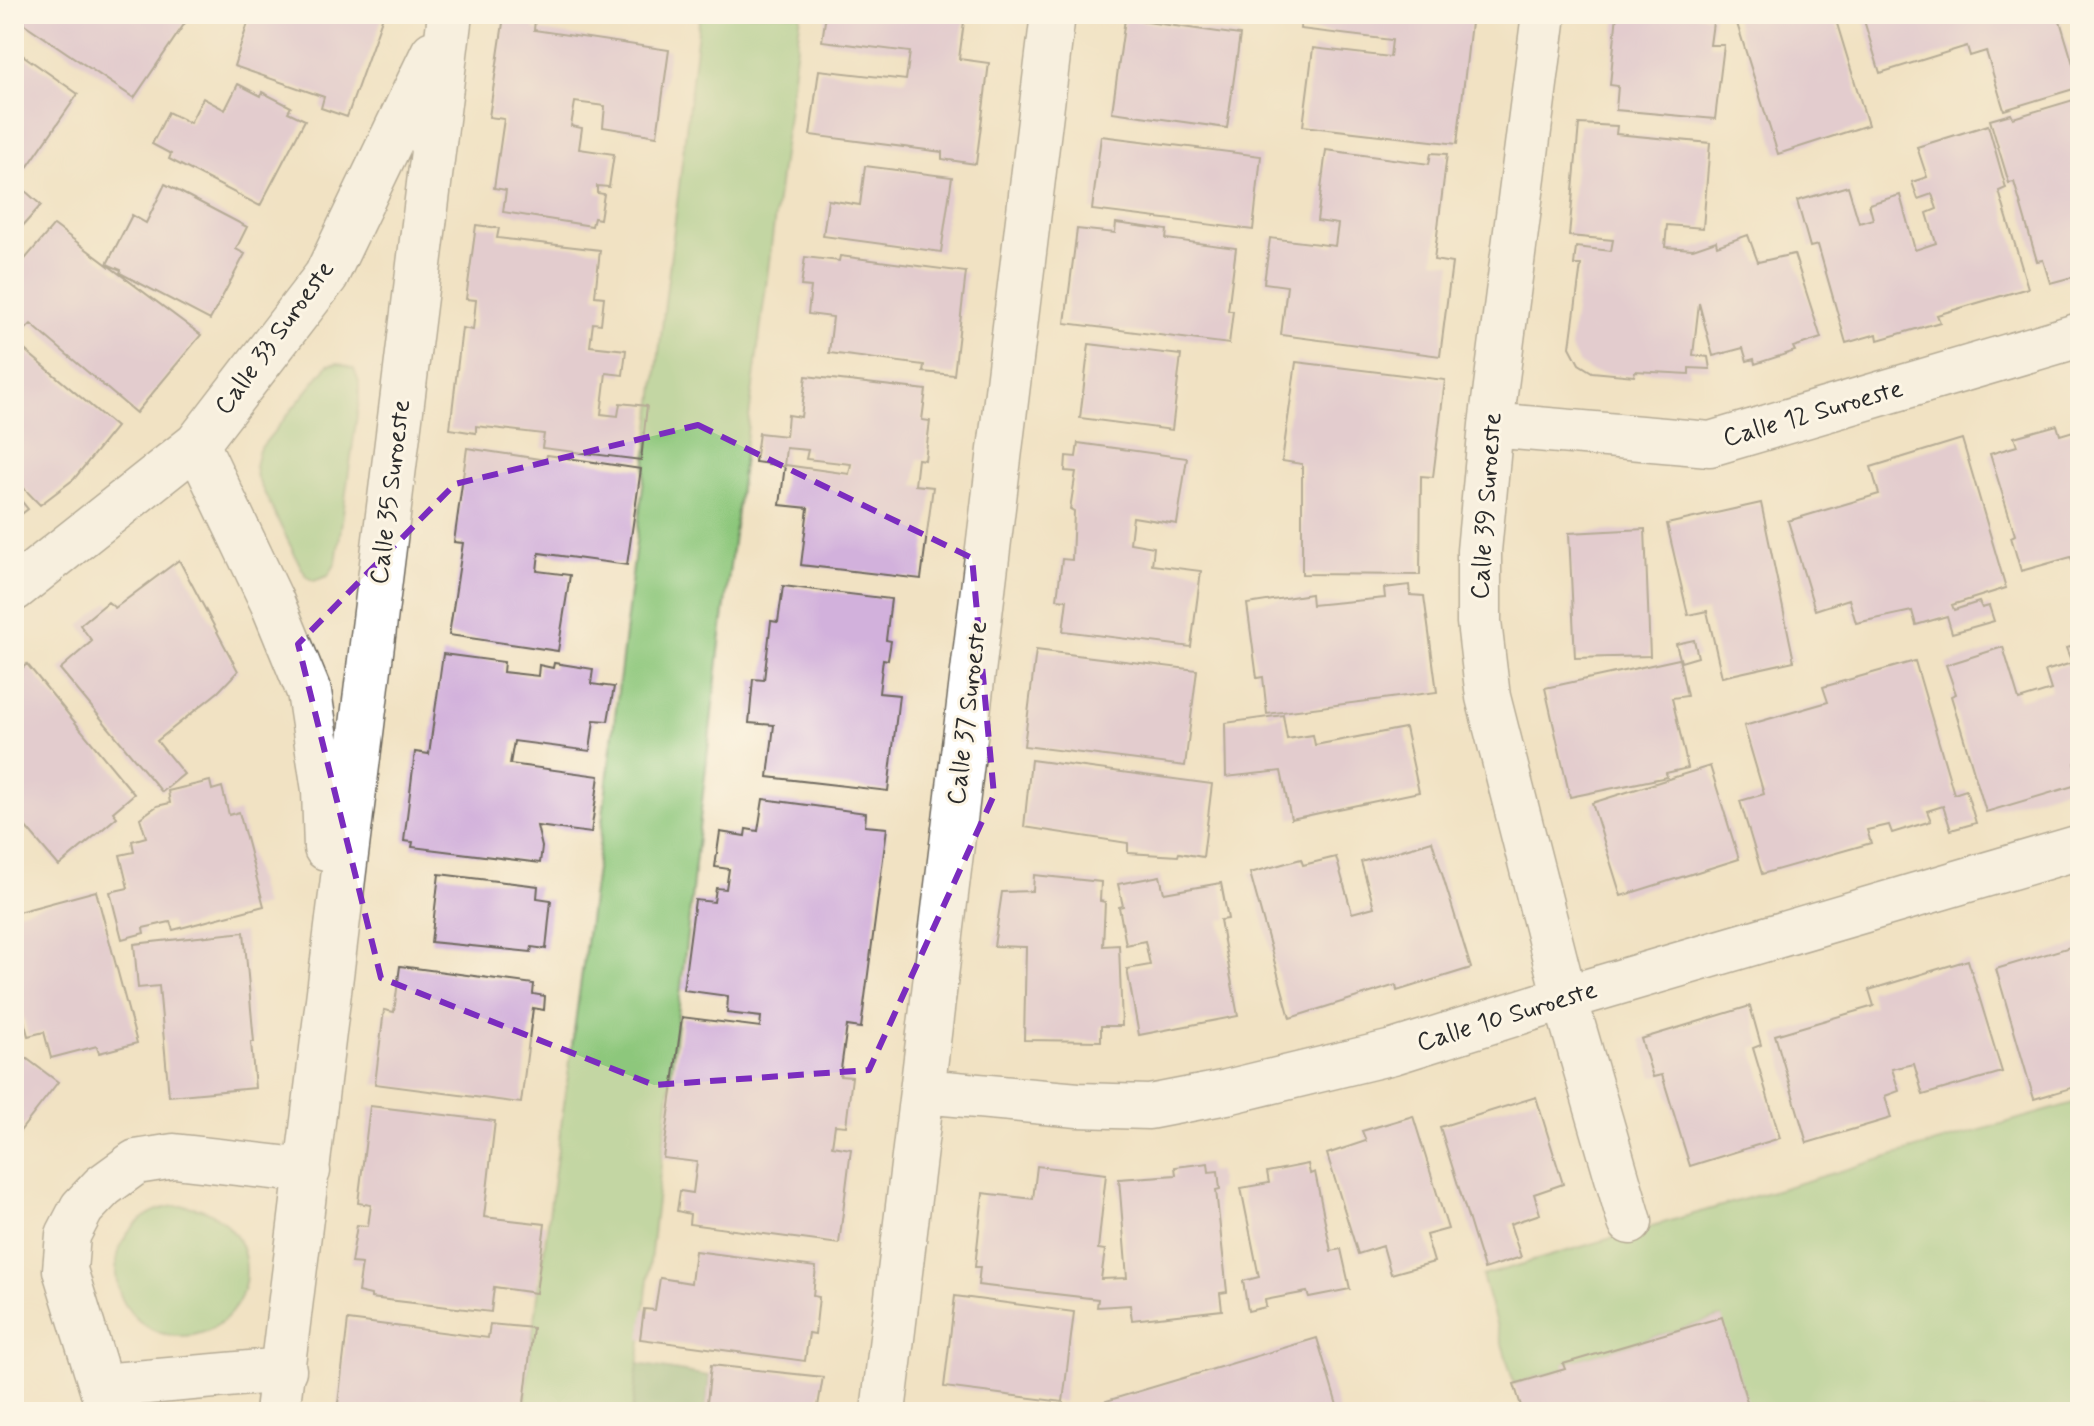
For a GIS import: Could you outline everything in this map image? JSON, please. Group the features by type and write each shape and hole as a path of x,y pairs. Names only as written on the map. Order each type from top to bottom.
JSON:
{"street":[{"name":"Calle 37 Suroeste","path":"883,1412 1053,14"},
{"name":"Calle 39 Suroeste","path":"1544,14 1491,425 1479,551 1479,622 1488,697 1565,998 1630,1222"},
{"name":"Calle 33 Suroeste","path":"14,589 197,444 326,276 450,16"},
{"name":"Calle 35 Suroeste","path":"277,1412 450,16"},
{"name":"Calle 12 Suroeste","path":"1491,425 1710,444 2080,335"},
{"name":"Calle 35 Suroeste","path":"197,444 272,602 309,692 324,790 333,969"},
{"name":"Calle 10 Suroeste","path":"922,1091 1078,1105 1149,1107 1227,1092 1393,1052 1565,998 2080,847"},
{"path":"284,1370 106,1399 65,1270 68,1235 82,1208 103,1186 136,1162 174,1156 308,1171"}],"highlighted area":[{"path":"698,425 972,558 994,795 869,1070 654,1085 381,978 298,644 455,484"}],"green space":[{"path":"700,14 801,14 720,643 633,1412 525,1412 528,1369 600,840"},
{"path":"338,363 354,369 359,382 359,401 336,563 328,576 314,581 307,577 300,565 257,478 255,466 259,450 328,365"},
{"path":"2080,1101 2080,1412 1750,1412 1721,1317 1564,1364 1565,1369 1514,1384 1482,1276"},
{"path":"181,1206 206,1211 227,1225 241,1246 246,1271 241,1296 227,1317 206,1331 181,1336 156,1331 135,1317 121,1296 116,1271 121,1246 135,1225 156,1211"},
{"path":"638,1364 709,1376 706,1412 632,1412"}],"building":[{"path":"14,14 177,14 187,20 134,98 14,17"},
{"path":"251,14 383,16 347,117 321,108 324,97 234,66"},
{"path":"826,14 965,14 959,59 989,63 976,164 942,159 942,152 810,135 819,70 906,80 910,52 822,41"},
{"path":"1302,14 1472,14 1457,144 1303,126 1313,48 1390,57 1392,40 1300,29"},
{"path":"1617,14 1714,15 1710,45 1724,45 1715,119 1616,110 1618,86 1610,85"},
{"path":"1734,14 1834,14 1868,125 1778,154"},
{"path":"1862,14 2058,14 2080,87 2004,110 1986,51 1970,56 1967,46 1880,73"},
{"path":"504,16 535,20 534,30 669,50 657,136 603,127 605,106 575,102 571,126 582,128 579,149 614,154 609,187 597,186 597,193 604,194 600,219 594,218 592,226 503,212 506,190 494,188 504,119 489,117"},
{"path":"1125,19 1240,35 1227,128 1112,112"},
{"path":"14,49 78,94 26,169 14,161"},
{"path":"238,84 291,107 288,112 305,120 260,206 169,159 171,154 152,144 168,112 190,123 203,98 225,110"},
{"path":"2080,98 2080,275 2050,283 2043,260 2037,261 2014,182 2009,183 1990,120 2011,114 2013,118"},
{"path":"1579,124 1617,126 1616,134 1710,143 1703,228 1667,225 1665,247 1693,249 1716,241 1717,246 1748,235 1758,262 1794,254 1821,338 1793,347 1795,351 1755,364 1754,359 1747,361 1743,348 1713,356 1699,303 1693,355 1708,357 1710,369 1689,368 1689,374 1635,371 1634,376 1592,372 1579,364 1570,347 1581,265 1574,265 1576,247 1611,251 1613,240 1569,236"},
{"path":"1988,125 2006,188 1999,191 2028,288 1937,315 1940,322 1878,340 1877,334 1846,343 1818,245 1810,247 1797,201 1848,186 1859,223 1873,219 1869,204 1900,195 1915,250 1936,243 1927,213 1937,209 1932,194 1918,199 1912,182 1927,177 1917,147"},
{"path":"1101,136 1261,156 1253,230 1092,210"},
{"path":"1326,150 1429,164 1431,153 1447,154 1434,260 1452,263 1440,356 1281,335 1287,286 1264,283 1270,238 1335,246 1338,224 1317,221"},
{"path":"865,166 952,177 941,252 823,236 828,200 860,205"},
{"path":"14,181 41,205 14,236"},
{"path":"165,184 247,227 236,249 245,254 210,320 107,264 132,215 146,223"},
{"path":"1116,223 1167,230 1166,239 1236,248 1228,311 1233,311 1229,344 1065,323 1077,229 1115,233"},
{"path":"54,225 201,335 136,413 31,324 26,329 14,319 14,272"},
{"path":"476,225 499,228 497,238 600,250 595,296 604,297 601,324 593,323 590,346 626,350 623,375 606,373 601,414 618,416 620,403 647,406 641,460 542,448 544,434 476,426 476,433 450,429 462,328 473,330 476,300 466,299"},
{"path":"840,256 966,272 954,375 923,372 924,365 829,353 833,317 808,314 811,287 801,286 805,257 839,261"},
{"path":"14,329 25,339 20,346 116,427 74,479 40,505 14,478"},
{"path":"1089,344 1181,355 1172,430 1080,418"},
{"path":"1296,362 1445,380 1433,477 1421,476 1420,575 1302,574 1302,464 1282,461"},
{"path":"806,376 926,390 922,420 930,421 925,460 918,459 915,485 933,487 921,579 801,565 808,508 780,505 785,465 849,474 851,464 806,459 808,450 786,448 784,466 755,462 759,433 786,436 788,415 801,417"},
{"path":"2057,425 2060,435 2080,429 2079,584 2071,557 2021,571 2011,537 2015,535 1990,454 2017,446 2014,437"},
{"path":"1962,439 2006,588 1952,605 1954,610 1979,602 1982,608 1989,606 1994,621 1952,633 1947,616 1916,625 1912,611 1856,623 1849,599 1815,610 1788,521 1879,494 1871,467"},
{"path":"1078,443 1187,458 1177,524 1133,517 1130,543 1154,547 1152,565 1201,571 1191,647 1063,631 1067,600 1057,599 1062,559 1072,560 1074,511 1070,509 1076,472 1065,471 1066,456 1076,457"},
{"path":"467,448 546,460 547,455 641,469 627,565 539,553 537,571 570,575 558,651 449,635 463,543 454,542"},
{"path":"14,492 28,509 14,520"},
{"path":"1761,503 1794,661 1722,677 1707,611 1688,615 1667,524"},
{"path":"1645,529 1650,656 1575,658 1569,533"},
{"path":"179,560 238,671 218,692 157,741 184,774 162,792 60,669 92,641 80,625 108,602 115,608"},
{"path":"1409,585 1410,595 1424,596 1437,692 1267,714 1263,677 1257,678 1247,604 1311,594 1312,605 1385,598 1384,588"},
{"path":"783,586 891,599 886,640 891,641 888,660 883,659 879,693 899,695 888,791 768,777 774,725 749,723 753,679 764,680 771,621 778,622"},
{"path":"2072,638 2080,639 2080,761 2075,763 2080,784 1986,812 1951,696 1956,694 1946,665 2003,647 2019,700 2051,690 2045,671 2072,663 2066,648 2075,646"},
{"path":"1694,640 1698,657 1681,662 1676,644"},
{"path":"1036,650 1197,670 1185,766 1024,746"},
{"path":"443,654 504,662 503,672 538,676 539,665 553,668 554,663 593,669 591,684 614,687 608,721 594,720 590,751 514,741 510,764 599,776 591,833 537,826 542,847 540,863 412,847 413,842 404,841 415,752 429,754"},
{"path":"1679,659 1687,696 1672,698 1688,768 1666,773 1667,777 1570,797 1545,688"},
{"path":"1915,661 1954,794 1966,790 1976,823 1951,830 1943,806 1927,811 1931,821 1892,833 1889,825 1867,830 1871,843 1762,874 1740,801 1764,794 1744,726 1828,702 1823,687"},
{"path":"27,664 134,794 113,812 117,817 59,866 19,819 14,824 14,675"},
{"path":"1283,715 1287,739 1313,735 1315,745 1405,728 1419,792 1291,819 1281,771 1226,777 1225,723"},
{"path":"1031,760 1212,784 1203,857 1179,853 1178,856 1128,853 1128,843 1024,827"},
{"path":"1710,766 1739,859 1621,896 1592,803"},
{"path":"210,781 212,790 222,787 229,815 239,812 264,906 173,930 170,922 143,928 144,933 122,939 110,892 128,888 120,855 134,852 132,841 146,837 140,818 157,806 170,803 168,791"},
{"path":"763,799 866,813 865,826 887,828 861,1028 847,1026 840,1076 852,1077 846,1126 835,1125 832,1146 851,1149 839,1244 689,1224 690,1214 677,1211 680,1191 693,1193 697,1162 663,1158 682,1017 760,1027 761,1017 727,1013 728,996 683,990 695,900 714,902 716,888 726,889 729,869 715,867 720,832 745,836 746,829 758,831"},
{"path":"1432,841 1471,968 1397,991 1396,985 1290,1018 1250,873 1301,859 1303,865 1336,857 1352,913 1374,907 1361,862"},
{"path":"439,874 538,886 537,898 551,900 546,949 532,947 531,952 431,942"},
{"path":"1034,875 1101,882 1100,901 1105,902 1103,946 1119,945 1122,1026 1101,1026 1101,1041 1024,1040 1026,947 994,946 1002,892 1033,891"},
{"path":"1160,876 1164,893 1221,883 1228,919 1220,920 1238,1016 1139,1035 1127,969 1150,965 1145,941 1126,945 1118,884"},
{"path":"96,891 137,1043 99,1053 97,1046 51,1058 44,1032 28,1036 14,981 14,939 17,938 14,913"},
{"path":"244,932 255,1088 169,1096 159,986 138,988 134,944"},
{"path":"2080,944 2080,1073 2075,1075 2078,1086 2034,1099 1996,969"},
{"path":"1968,960 2002,1072 1923,1095 1914,1064 1892,1069 1899,1091 1885,1096 1891,1118 1807,1143 1775,1035 1874,1006 1869,990"},
{"path":"400,966 534,984 533,994 545,996 544,1010 533,1008 521,1103 375,1084 384,1010 394,1012"},
{"path":"1750,1006 1761,1045 1753,1048 1780,1138 1690,1166 1662,1075 1653,1077 1641,1039"},
{"path":"14,1049 58,1082 14,1139"},
{"path":"1536,1097 1563,1184 1534,1194 1540,1214 1510,1224 1521,1257 1484,1269 1440,1127"},
{"path":"370,1106 495,1121 484,1217 545,1224 536,1293 494,1287 491,1312 371,1298 371,1295 358,1292 362,1264 351,1263 357,1225 368,1226 371,1205 358,1203"},
{"path":"1413,1116 1448,1229 1426,1235 1434,1262 1391,1274 1383,1246 1358,1254 1327,1154 1366,1141 1362,1131"},
{"path":"1208,1163 1209,1172 1218,1171 1220,1189 1216,1190 1227,1292 1220,1293 1222,1310 1132,1320 1130,1305 1097,1307 1098,1299 978,1285 980,1267 975,1267 983,1193 1033,1199 1037,1166 1106,1174 1098,1249 1105,1250 1101,1279 1127,1278 1119,1179 1176,1175 1175,1167"},
{"path":"1308,1164 1310,1174 1315,1172 1331,1251 1341,1249 1350,1289 1309,1297 1307,1292 1265,1300 1266,1307 1248,1311 1243,1281 1259,1277 1241,1188 1269,1183 1267,1172"},
{"path":"695,1251 816,1267 813,1296 819,1297 815,1334 809,1333 805,1361 640,1339 644,1309 655,1310 660,1278 691,1283"},
{"path":"955,1296 1074,1312 1063,1402 944,1387"},
{"path":"1722,1317 1750,1412 1523,1412 1514,1384 1565,1369 1563,1364"},
{"path":"348,1320 488,1338 490,1324 533,1328 523,1412 337,1412"},
{"path":"1317,1338 1339,1412 1073,1412 1073,1411"},
{"path":"711,1365 823,1377 817,1412 706,1412"}]}
